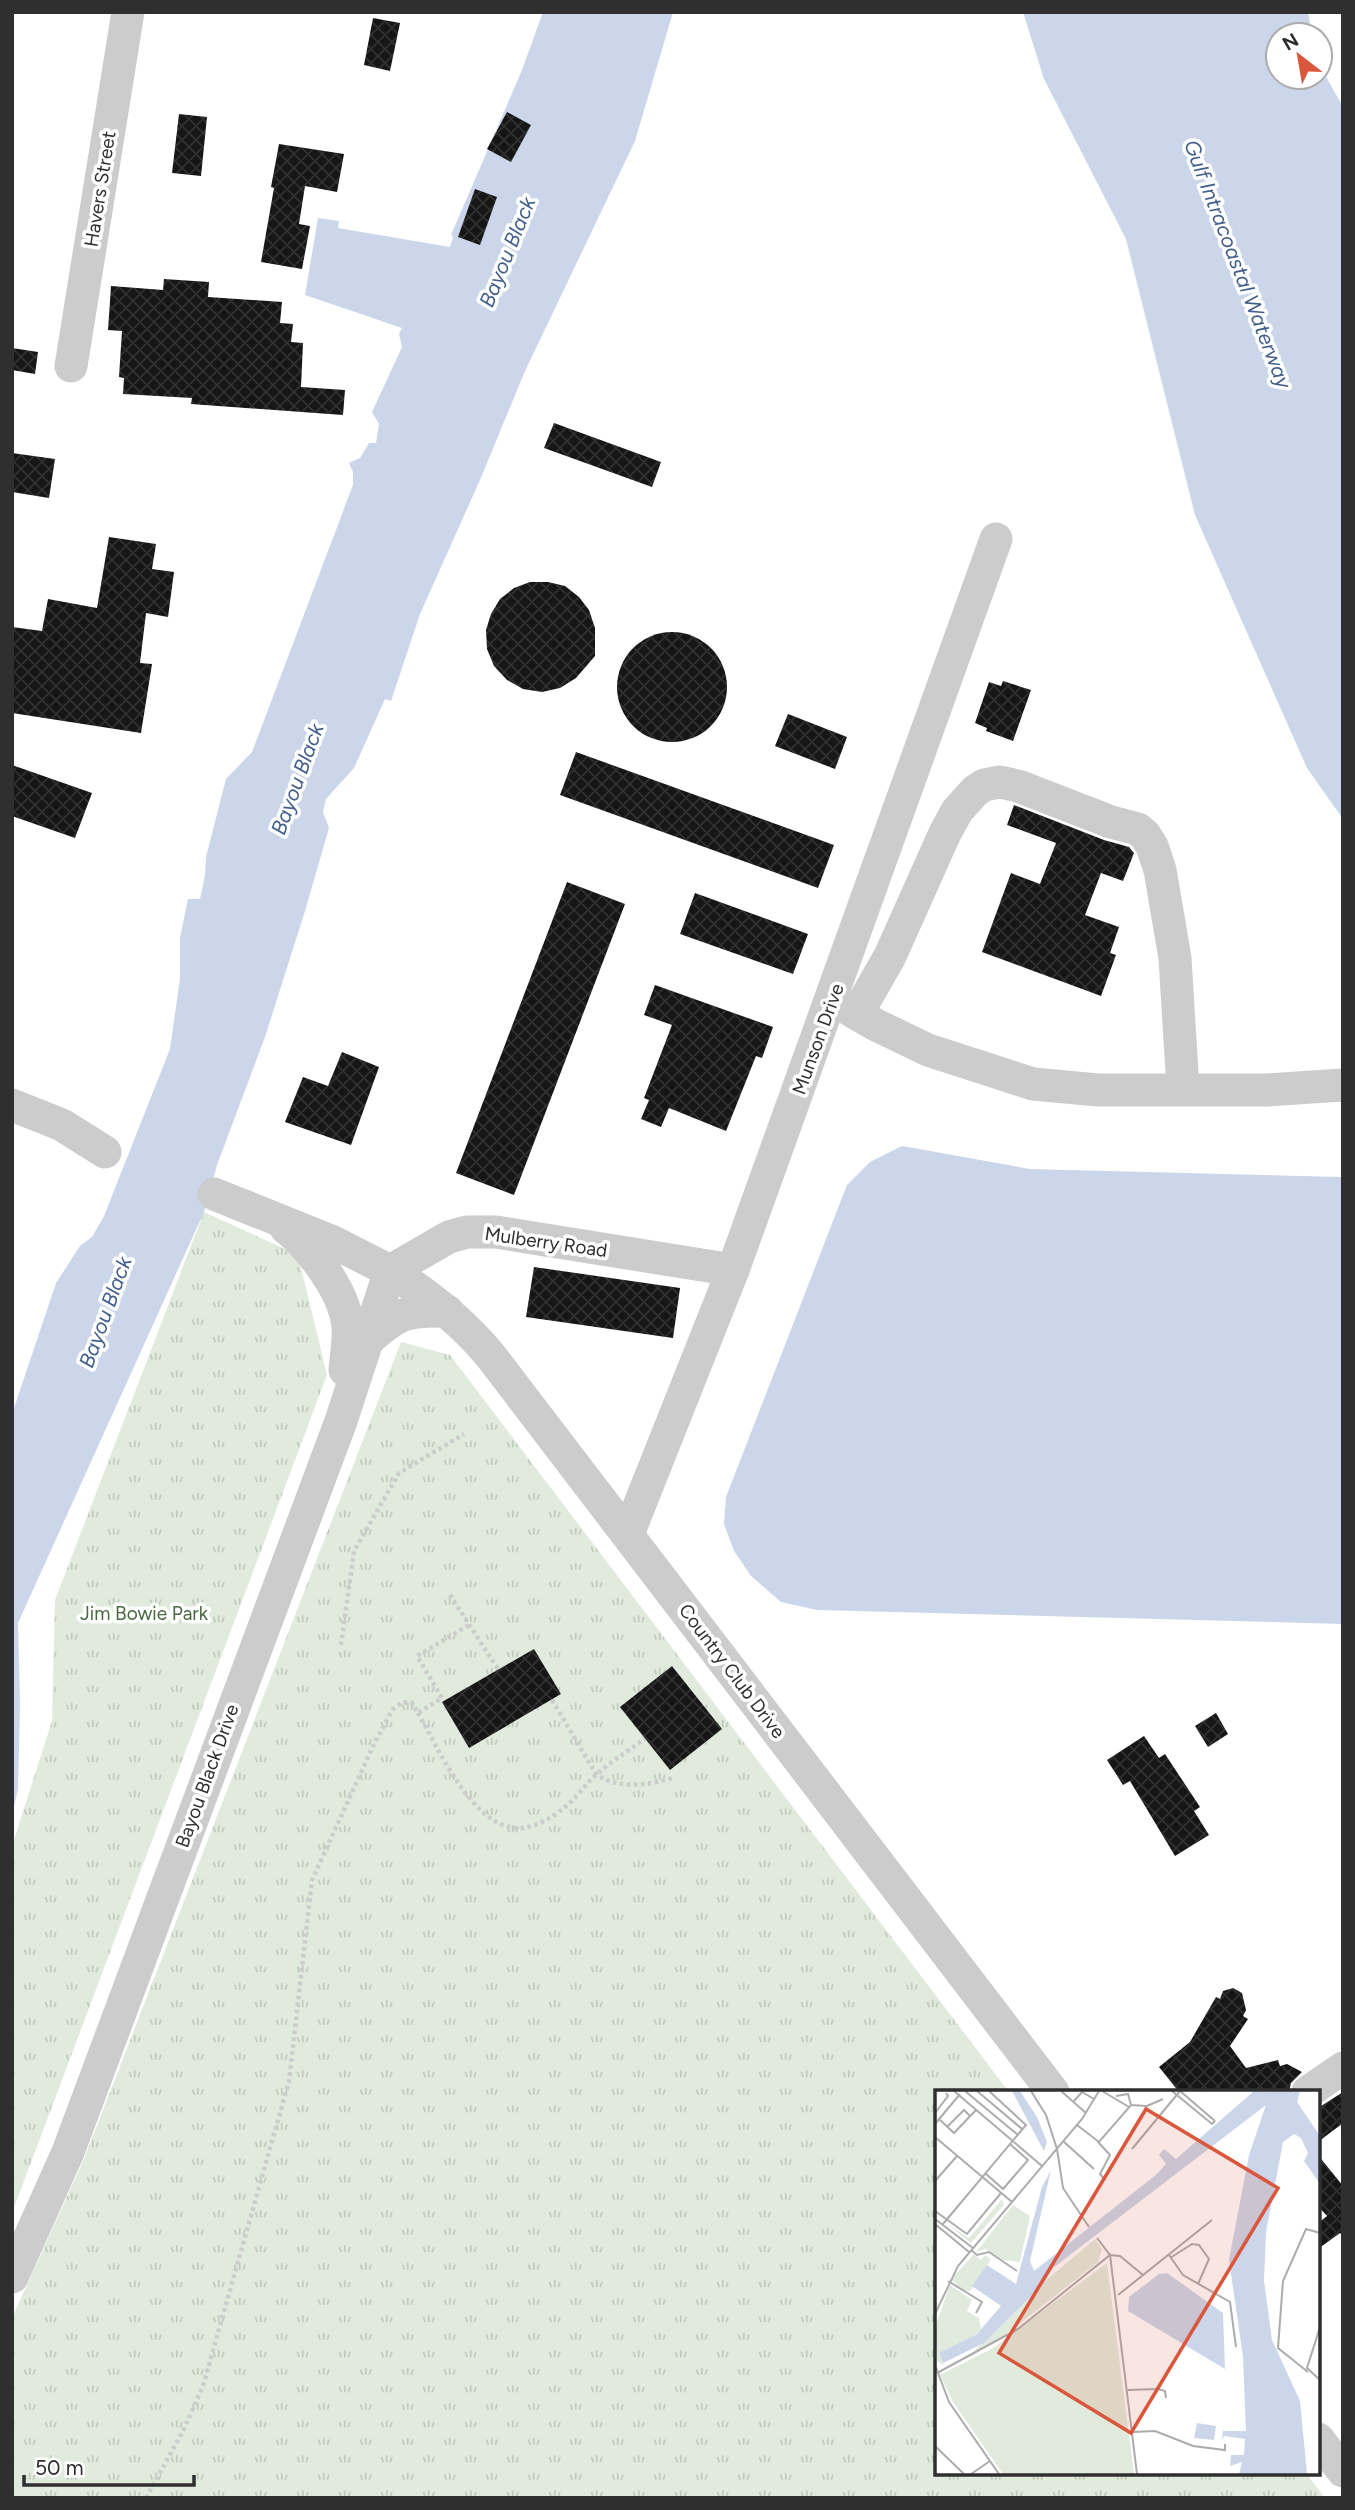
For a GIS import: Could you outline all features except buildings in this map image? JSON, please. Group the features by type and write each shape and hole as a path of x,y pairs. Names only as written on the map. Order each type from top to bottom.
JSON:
{"street":[{"name":"Havers Street","path":"71,366 128,12"},
{"name":"Munson Drive","path":"628,1534 733,1270 845,1006 996,540"},
{"path":"1183,1089 1175,958 1160,870 1152,846 1145,835 1138,829 1111,822 1018,786 1000,782 985,785 975,791 957,811 945,833 890,956 845,1006 928,1050 1033,1084 1098,1090 1267,1090 1343,1085"},
{"path":"12,1105 62,1125 105,1152"},
{"path":"214,1194 331,1241 390,1271"},
{"path":"273,1218 304,1243 336,1289 348,1326 341,1421"},
{"name":"Mulberry Road","path":"390,1271 449,1237 467,1232 496,1232 733,1270"},
{"name":"Country Club Drive","path":"390,1271 420,1289 447,1311 490,1355 1051,2090"},
{"name":"Bayou Black Drive","path":"12,2277 68,2152 341,1421 390,1271"},
{"path":"368,1340 390,1320 407,1313 447,1311"},
{"path":"1311,2090 1343,2068"},
{"path":"1320,2442 1343,2471"}],"path":[{"path":"341,1645 354,1551 399,1473 464,1434"},
{"path":"450,1595 498,1669"},
{"path":"418,1713 442,1699 417,1656 469,1625"},
{"path":"552,1700 596,1774 605,1782 659,1783 675,1777"},
{"path":"146,2498 183,2431 203,2386 289,2081 312,1880 374,1744 393,1709 402,1702 412,1703 464,1790 482,1813 500,1825 518,1829 541,1823 578,1796 596,1774 645,1739"}],"green space":[{"name":"Jim Bowie Park","path":"204,1212 298,1255 327,1375 12,2213 12,1846 52,1721 55,1600"},
{"path":"401,1342 450,1355 1007,2090 935,2090 935,2475 1308,2475 1325,2498 12,2498 12,2318 84,2159"}],"water":[{"name":"Bayou Black","path":"543,12 673,12 635,141 525,371 420,614 391,701 385,699 354,768 326,799 323,812 329,828 305,911 265,1037 217,1165 204,1212 18,1623 18,1789 12,1815 12,1414 56,1283 80,1246 92,1237 104,1216 170,1049 180,979 180,938 188,899 200,899 206,857 226,779 252,752 353,485 353,472 349,463 360,458 369,443 376,443 379,424 372,412 402,347 399,334 402,328 305,295 318,218 339,221 338,228 450,247 453,237 451,235 522,70"},
{"name":"Gulf Intracoastal Waterway","path":"1023,12 1308,12 1310,21 1264,21 1264,91 1334,91 1343,107 1343,819 1307,768 1195,515 1126,239 1044,79"},
{"path":"902,1146 1030,1169 1343,1177 1343,1624 817,1610 781,1602 751,1576 734,1551 724,1524 726,1497 847,1185 870,1162"}]}
